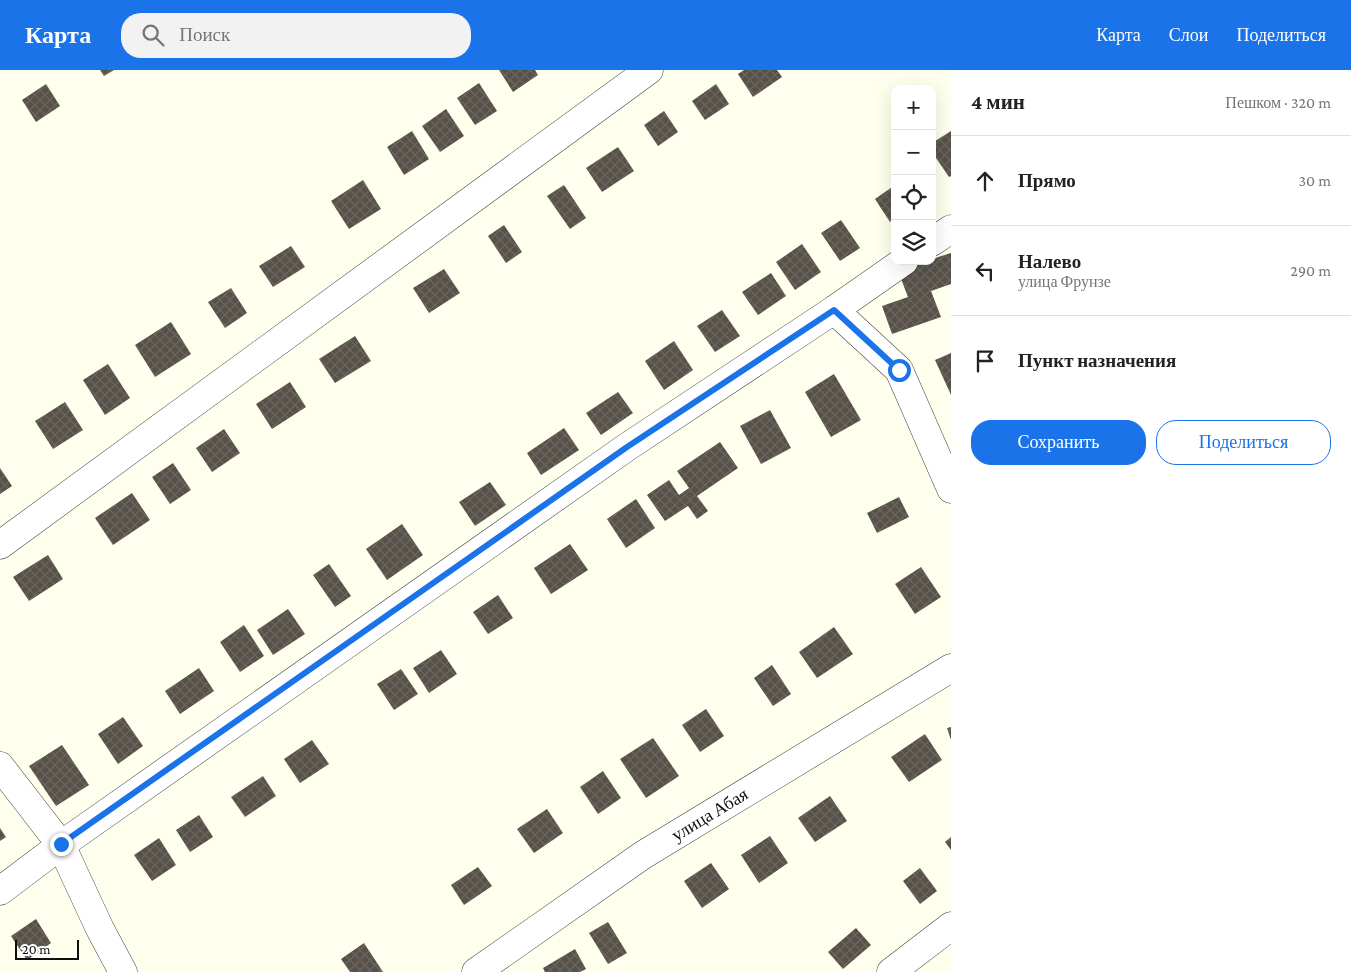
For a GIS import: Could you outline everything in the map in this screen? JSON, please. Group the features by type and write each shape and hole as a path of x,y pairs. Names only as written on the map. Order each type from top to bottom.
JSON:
{"street":[{"path":"0,545 649,70"},
{"path":"936,239 951,229"},
{"path":"0,890 61,844 619,452 834,310 898,265"},
{"path":"834,310 899,370 951,489"},
{"name":"улица Абая","path":"476,972 643,855 951,668"},
{"path":"0,766 61,844 100,930 123,972"},
{"path":"891,972 951,926"}],"building":[{"path":"100,70 114,70 104,76"},
{"path":"499,70 535,70 538,75 513,92"},
{"path":"744,70 777,70 782,77 753,97 738,74"},
{"path":"479,83 497,111 475,125 457,98"},
{"path":"46,84 60,106 36,122 22,100"},
{"path":"716,84 729,104 705,120 692,101"},
{"path":"446,109 464,136 440,152 422,126"},
{"path":"664,111 678,132 658,146 644,125"},
{"path":"412,131 429,159 404,175 387,147"},
{"path":"951,131 951,176 949,177 936,158 936,140"},
{"path":"618,147 634,171 602,192 586,168"},
{"path":"363,180 381,209 349,229 331,201"},
{"path":"564,185 586,218 570,229 547,196"},
{"path":"891,188 891,221 890,222 875,199"},
{"path":"841,220 860,248 840,261 821,233"},
{"path":"504,225 522,252 506,263 488,236"},
{"path":"802,244 821,272 795,290 776,262"},
{"path":"291,246 305,267 273,287 259,266"},
{"path":"951,253 951,284 931,291 941,317 892,334 882,306 908,297 898,271 915,265 936,265 936,258"},
{"path":"444,269 460,293 429,313 413,288"},
{"path":"771,273 786,296 758,315 742,292"},
{"path":"231,288 247,313 225,328 208,302"},
{"path":"722,310 740,336 715,352 697,326"},
{"path":"171,322 191,354 155,377 135,345"},
{"path":"355,336 371,361 335,383 319,359"},
{"path":"674,341 693,370 664,390 645,361"},
{"path":"951,353 951,395 935,360"},
{"path":"108,364 130,398 105,415 83,380"},
{"path":"834,374 861,420 831,437 805,392"},
{"path":"290,382 306,407 272,429 256,404"},
{"path":"618,392 633,413 601,435 586,413"},
{"path":"65,402 83,430 53,449 35,421"},
{"path":"770,410 791,448 761,464 740,426"},
{"path":"564,428 579,450 541,475 527,453"},
{"path":"224,429 240,453 212,472 196,448"},
{"path":"720,442 738,468 697,496 708,511 697,519 688,506 665,521 647,495 669,480 679,495 689,488 677,471"},
{"path":"173,463 191,490 170,504 152,477"},
{"path":"0,468 12,486 0,494"},
{"path":"490,482 506,505 475,526 459,502"},
{"path":"132,493 150,520 113,545 95,518"},
{"path":"899,497 909,517 877,533 867,513"},
{"path":"636,499 655,528 626,548 607,519"},
{"path":"402,524 423,555 387,580 366,549"},
{"path":"570,544 588,570 551,594 534,568"},
{"path":"48,555 63,579 29,601 13,577"},
{"path":"329,564 351,596 335,607 313,575"},
{"path":"921,567 941,597 915,614 895,584"},
{"path":"498,595 513,618 488,634 473,612"},
{"path":"288,609 305,634 273,655 257,630"},
{"path":"244,625 264,656 240,672 220,642"},
{"path":"834,627 853,654 817,678 799,652"},
{"path":"441,650 457,674 429,693 413,668"},
{"path":"772,665 791,694 773,706 754,678"},
{"path":"199,668 214,691 180,714 165,691"},
{"path":"401,669 418,694 394,710 377,684"},
{"path":"706,709 724,736 700,752 682,725"},
{"path":"123,717 143,746 118,764 98,734"},
{"path":"951,727 951,740 947,728"},
{"path":"925,734 942,760 909,782 891,757"},
{"path":"653,738 679,776 646,798 620,759"},
{"path":"312,740 329,764 300,783 284,759"},
{"path":"62,745 89,785 56,806 29,766"},
{"path":"603,771 621,798 598,814 580,787"},
{"path":"263,776 276,796 245,817 231,797"},
{"path":"830,796 847,821 815,842 798,818"},
{"path":"547,809 563,833 534,853 517,829"},
{"path":"199,815 213,837 190,852 176,830"},
{"path":"0,828 6,837 0,841"},
{"path":"770,836 788,863 759,883 741,855"},
{"path":"951,837 951,850 945,842"},
{"path":"159,838 176,865 152,881 134,855"},
{"path":"711,863 729,889 702,908 684,881"},
{"path":"478,867 492,886 464,905 451,885"},
{"path":"920,868 937,891 920,904 903,881"},
{"path":"36,919 51,943 27,960 11,936"},
{"path":"608,922 627,953 608,964 589,933"},
{"path":"856,928 871,945 843,969 828,952"},
{"path":"364,943 383,972 350,972 341,959"},
{"path":"575,949 586,969 580,972 545,972 543,968"}],"route":[{"path":"61,844 627,447 834,310 899,370"}]}
